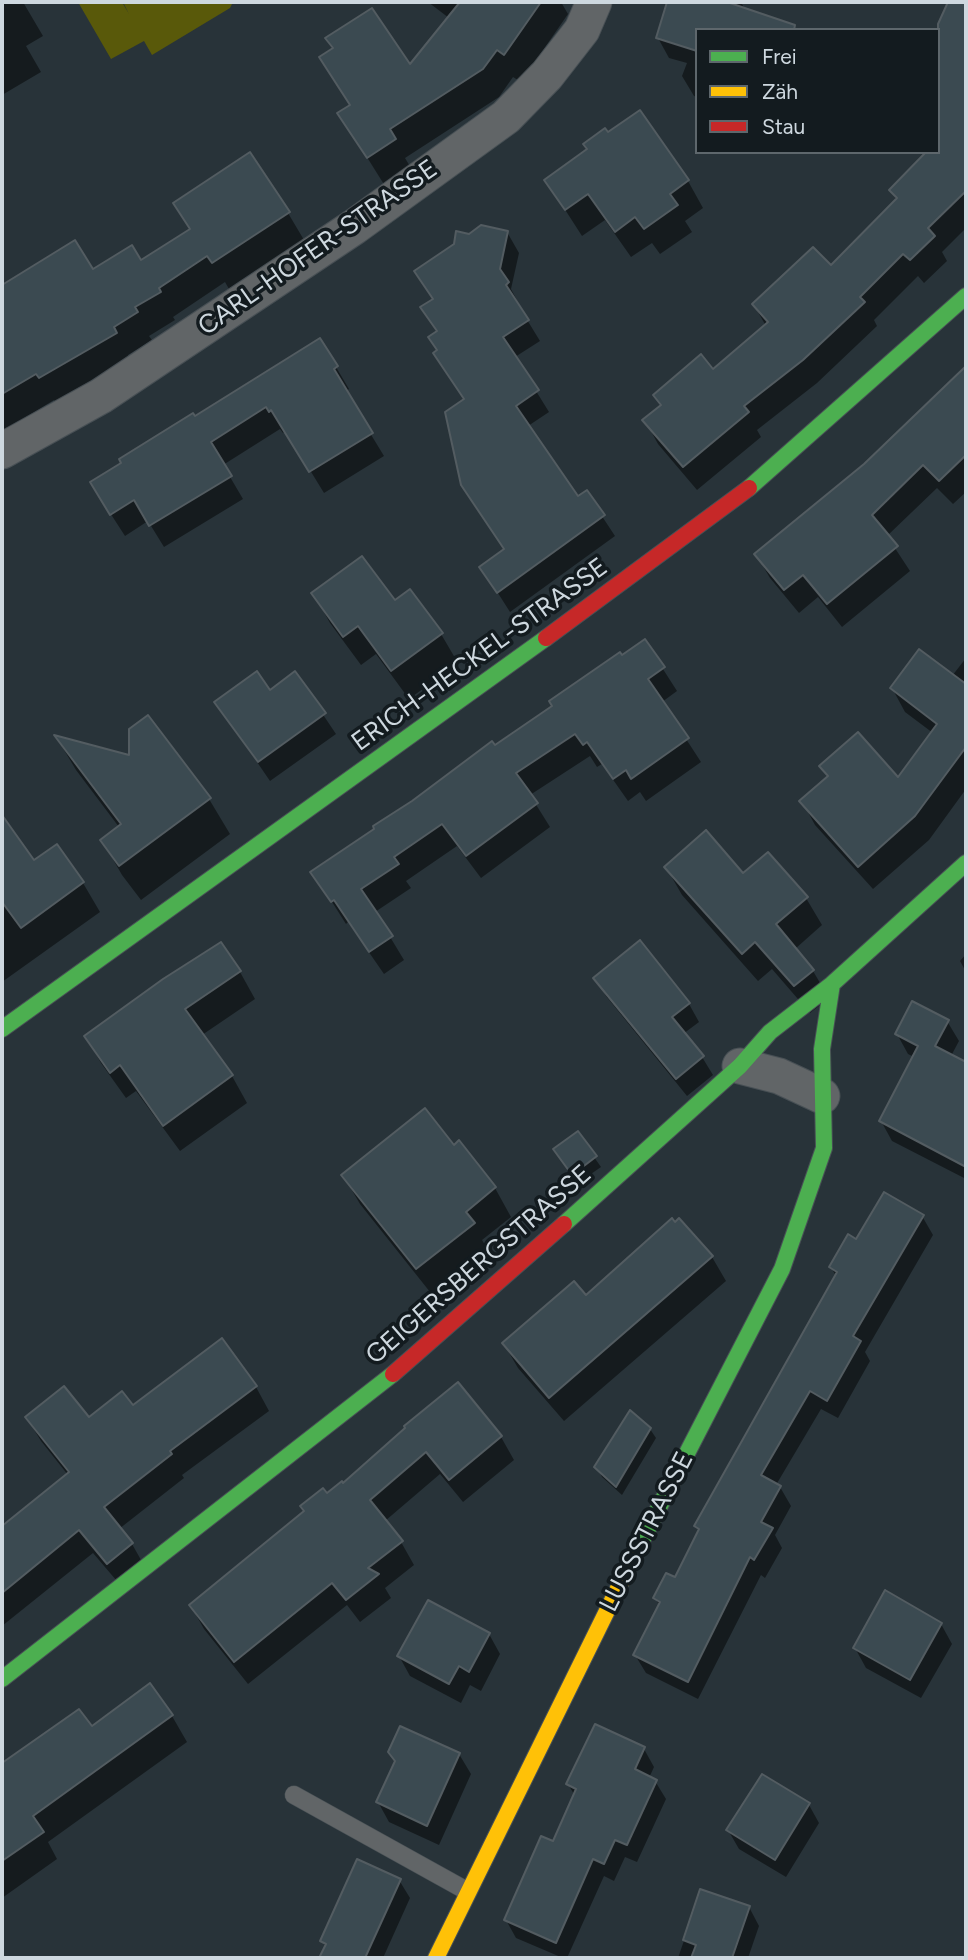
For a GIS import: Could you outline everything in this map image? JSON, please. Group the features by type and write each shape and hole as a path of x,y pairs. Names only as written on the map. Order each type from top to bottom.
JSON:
{"street":[{"name":"CARL-HOFER-STRASSE","path":"2,451 124,380 354,227 506,117 547,75 582,30 594,2"},
{"name":"ERICH-HECKEL-STRASSE","path":"2,1029 488,681 752,486 966,296"},
{"name":"GEIGERSBERGSTRASSE","path":"2,1679 414,1357 740,1066 770,1032 832,984 966,863"},
{"name":"LUSSSTRASSE","path":"436,1958 467,1891 782,1269 824,1148 822,1049 832,984"},
{"path":"740,1066 779,1076 822,1096"}],"lane":[{"path":"294,1795 467,1891"}],"shaded area":[{"path":"78,2 122,2 129,14 123,2 233,2 230,8 152,55 144,41 111,59"}],"building":[{"path":"460,2 541,2 504,55 497,50 483,69 390,129 396,139 367,158 337,113 350,105 319,57 333,48 325,38 372,8 410,64"},
{"path":"667,2 727,2 795,25 794,28 695,28 695,50 656,38"},
{"path":"948,2 966,2 966,191 928,228 935,236 910,260 903,254 860,297 865,302 803,360 744,406 749,412 683,467 642,420 661,405 653,395 701,354 713,369 768,322 752,304 813,247 831,265 897,198 889,190 924,154 940,154 938,24"},
{"path":"640,110 689,180 670,194 678,205 644,229 635,217 615,232 588,194 565,210 544,180 587,149 583,144 605,128 608,132"},
{"path":"250,152 290,212 212,263 207,256 159,288 161,292 135,307 138,312 114,327 117,333 39,378 36,374 2,394 2,285 75,240 93,269 132,245 141,260 190,229 173,203"},
{"path":"481,225 508,231 500,269 509,282 506,285 529,320 503,337 539,390 516,406 578,496 587,490 605,515 497,593 479,567 504,549 461,485 445,412 464,399 433,353 437,350 428,337 437,331 420,307 433,299 414,271 454,244 456,231 469,234"},
{"path":"320,338 338,366 334,369 373,433 309,472 271,410 269,412 266,407 211,442 232,476 149,526 134,500 110,515 90,482 121,463 119,459 193,413 195,416"},
{"path":"966,366 966,455 939,481 923,465 872,515 898,546 827,604 803,575 784,590 754,554 864,464"},
{"path":"362,556 395,600 410,589 443,633 391,671 358,626 343,637 311,593"},
{"path":"645,639 665,667 648,679 689,738 631,779 626,770 613,779 587,742 583,745 575,734 516,773 538,803 466,856 442,824 394,857 399,864 361,889 393,936 369,952 334,900 331,902 310,872 374,829 373,826 412,801 492,741 495,745 552,706 549,701 620,652 622,655"},
{"path":"919,649 966,684 966,747 915,816 858,867 799,801 828,776 819,766 858,732 898,777 937,724 890,688"},
{"path":"257,671 270,690 295,671 326,713 258,762 214,702"},
{"path":"148,715 211,798 119,866 100,840 121,824 54,735 129,755 129,729"},
{"path":"2,815 34,860 57,844 84,882 21,928 2,902"},
{"path":"706,830 743,873 768,852 808,897 776,924 814,970 794,986 755,942 742,954 664,867"},
{"path":"640,940 690,1003 672,1017 704,1056 676,1079 593,978"},
{"path":"221,942 241,971 185,1009 233,1075 163,1126 120,1065 110,1073 84,1036 163,979"},
{"path":"912,1001 949,1020 935,1046 966,1062 966,1167 879,1121 918,1046 895,1034"},
{"path":"425,1108 454,1145 459,1140 496,1187 466,1212 475,1223 416,1269 341,1175"},
{"path":"578,1131 597,1156 572,1175 553,1149"},
{"path":"884,1192 924,1215 853,1336 861,1341 827,1401 810,1391 761,1475 781,1486 761,1522 773,1528 754,1560 750,1557 688,1682 633,1655 660,1602 653,1598 666,1573 675,1577 699,1529 694,1526 837,1272 829,1267 848,1234 856,1239"},
{"path":"672,1218 675,1222 679,1218 713,1256 549,1398 502,1343 574,1281 586,1295"},
{"path":"222,1338 257,1386 170,1451 172,1454 104,1507 133,1543 107,1564 79,1530 2,1593 2,1526 69,1472 25,1417 64,1386 89,1417 122,1391 133,1405"},
{"path":"458,1382 502,1436 449,1480 426,1452 370,1500 403,1541 368,1568 379,1574 346,1600 332,1583 234,1662 189,1605 304,1511 300,1506 323,1488 327,1493 342,1481 343,1483 405,1428 404,1426"},
{"path":"630,1410 651,1428 616,1487 594,1467"},
{"path":"885,1590 942,1623 910,1680 853,1648"},
{"path":"428,1600 490,1633 469,1672 459,1666 449,1684 397,1656"},
{"path":"150,1683 173,1715 33,1816 44,1832 2,1861 2,1763 79,1709 92,1726"},
{"path":"595,1724 645,1747 635,1769 657,1780 627,1845 615,1840 604,1864 593,1859 556,1943 504,1920 541,1836 553,1841 576,1789 566,1784"},
{"path":"400,1726 460,1753 427,1826 376,1802 395,1761 388,1752"},
{"path":"762,1774 810,1803 775,1860 726,1830"},
{"path":"357,1859 401,1879 365,1958 319,1958 326,1944 320,1941"},
{"path":"700,1889 750,1906 732,1958 691,1958 696,1945 683,1940"}],"traffic: fast":[{"path":"749,488 966,296"},
{"path":"2,1029 546,638"},
{"path":"564,1224 740,1066 770,1032 832,984 966,863"},
{"path":"636,1552 782,1269 824,1148 822,1049 832,984"},
{"path":"2,1679 393,1374"}],"traffic: slow":[{"path":"436,1958 636,1552"}],"traffic: jam":[{"path":"546,638 749,488"},
{"path":"393,1374 564,1224"}]}
